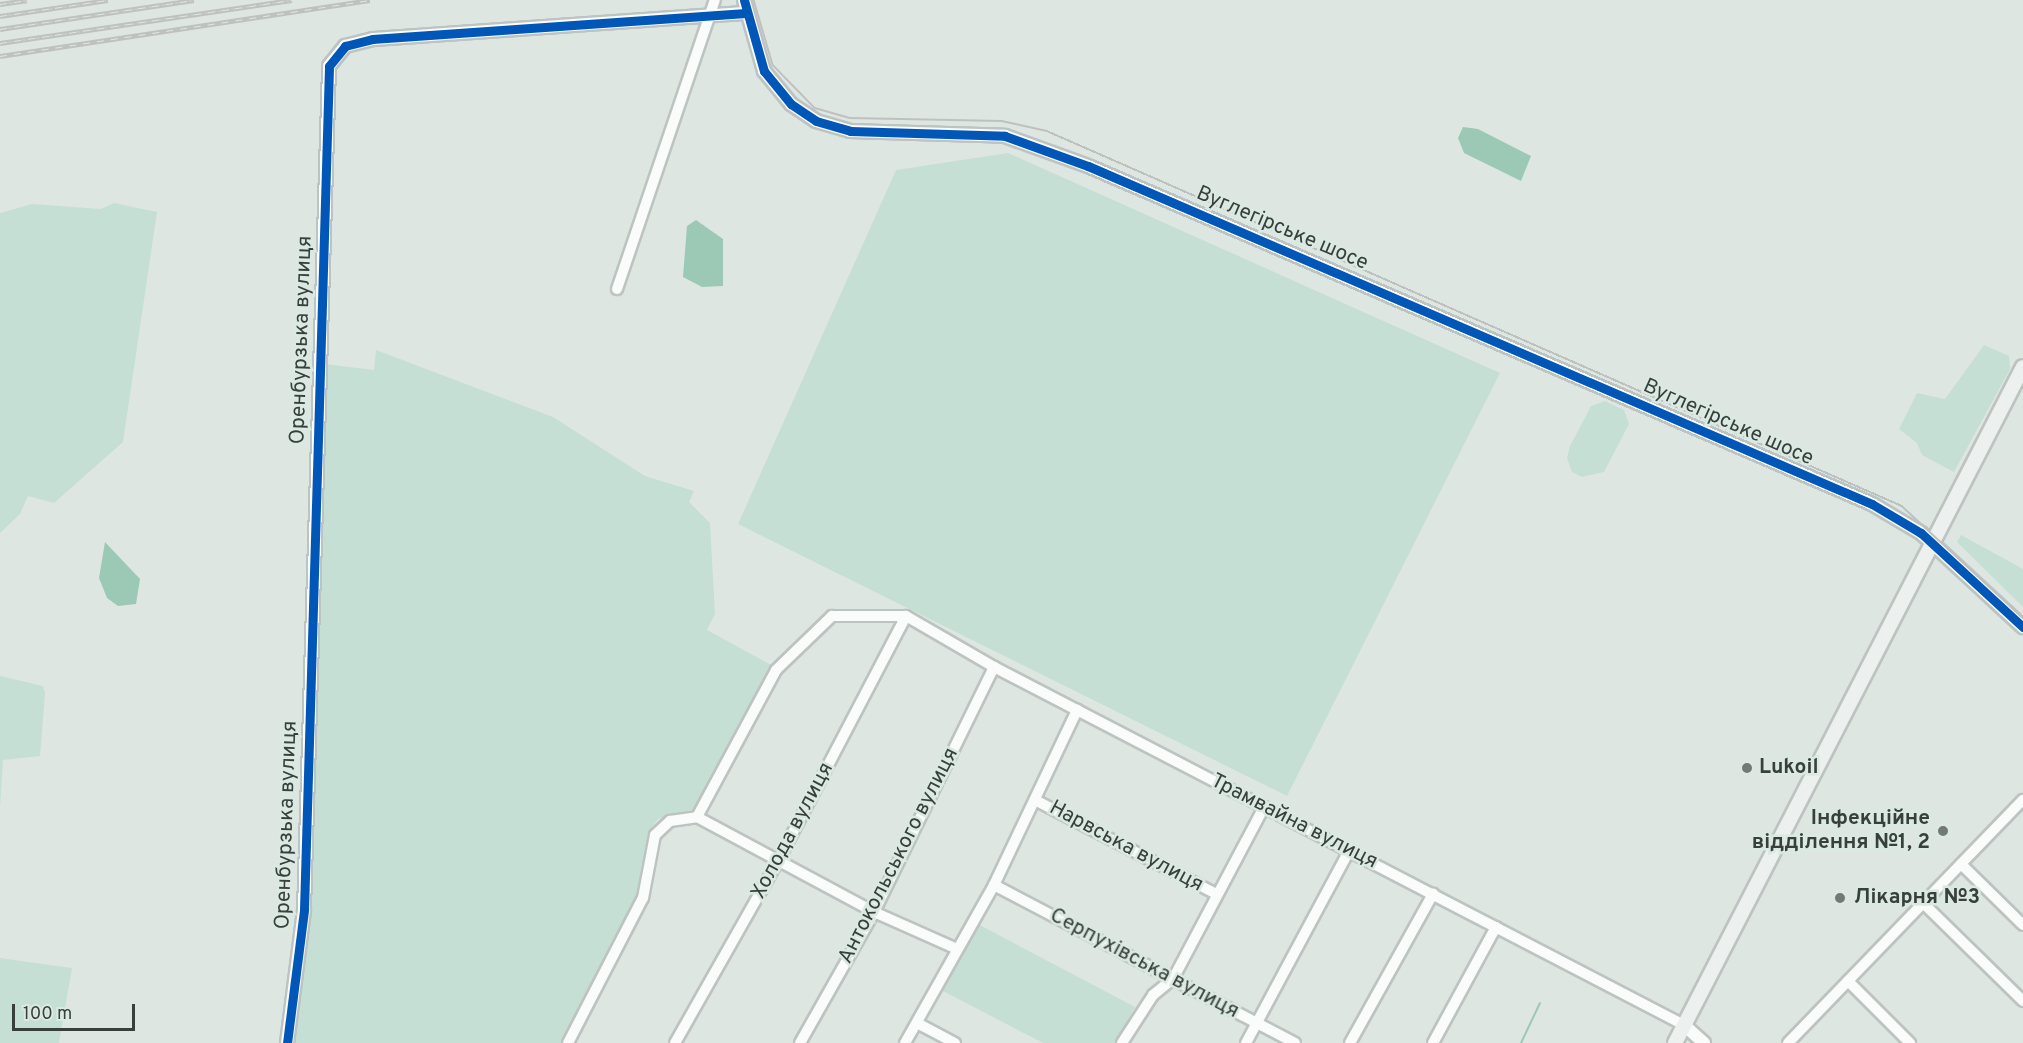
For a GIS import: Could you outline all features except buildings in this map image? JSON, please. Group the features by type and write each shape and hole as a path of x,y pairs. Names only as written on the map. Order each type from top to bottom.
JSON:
{"main road":[{"path":"1675,1043 2023,367"}],"street":[{"path":"617,290 715,0"},
{"name":"Вуглегірське шосе","path":"744,0 745,13 773,84 816,121 850,131 973,132 1022,139 1853,496 1908,524 1932,543 2023,627"},
{"name":"Оренбурзька вулиця","path":"287,1043 304,910 329,66 345,46 373,39 559,23 708,18 745,13"},
{"path":"697,817 776,670 832,616 906,616"},
{"name":"Трамвайна вулиця","path":"906,616 994,667 1684,1025"},
{"name":"Холода вулиця","path":"675,1043 778,861 906,616"},
{"name":"Антокольського вулиця","path":"800,1043 874,912 994,667"},
{"path":"906,1043 994,885 1077,710"},
{"name":"Нарвська вулиця","path":"1035,800 1216,894"},
{"path":"1788,1043 2023,800"},
{"path":"1122,1043 1153,994 1173,979 1264,807"},
{"path":"568,1043 643,898 655,836 670,821 697,817 874,912 957,950"},
{"path":"1246,1043 1349,851"},
{"path":"1960,864 2023,925"},
{"name":"Серпухівська вулиця","path":"994,885 1294,1043"},
{"path":"1350,1043 1433,894"},
{"path":"1923,903 2023,1001"},
{"path":"1433,1043 1496,927"},
{"path":"1848,981 1910,1043"},
{"path":"917,1023 956,1043"},
{"path":"1684,1025 1704,1043"}],"shaded area":[{"path":"1463,127 1478,129 1531,156 1521,181 1464,153 1458,138"},
{"path":"1008,153 1500,373 1287,796 738,524 896,170"},
{"path":"114,203 157,212 123,442 54,503 28,496 20,514 0,533 0,213 32,204 101,209"},
{"path":"696,220 723,239 723,286 702,287 683,277 687,226"},
{"path":"1984,345 2009,356 2010,369 1954,472 1922,455 1917,443 1899,429 1917,393 1945,399"},
{"path":"376,350 553,417 645,476 694,491 689,502 710,523 715,614 707,630 773,666 696,809 658,819 649,831 641,888 568,1043 291,1043 310,909 325,364 374,370"},
{"path":"1605,401 1624,410 1629,424 1604,472 1582,477 1572,472 1567,458 1570,446 1591,406"},
{"path":"1961,535 2023,569 2023,607 1957,542"},
{"path":"105,542 140,579 136,604 118,606 107,598 99,578"},
{"path":"0,676 43,686 45,693 40,756 3,760 0,808"},
{"path":"976,923 1135,1007 1116,1043 1043,1043 941,990"},
{"path":"0,958 72,968 59,1043 0,1043"}],"waterway":[{"path":"1521,1043 1540,1003"}],"tram line":[{"path":"754,0 773,65 815,108 850,118 1002,121 1047,131 1902,506 2023,618"}],"railway":[{"path":"0,4 27,0"},
{"path":"0,16 108,0"},
{"path":"0,29 194,0"},
{"path":"0,43 292,0"},
{"path":"0,56 370,0"}],"cycle path":[{"path":"744,0 764,71 791,104 816,121 850,131 1005,136 1088,166 1872,504 1921,533 2023,627"},
{"path":"287,1043 304,910 329,66 345,46 373,39 745,13"}],"place":[{"name":"Lukoil","path":"1747,768"},
{"name":"Інфекційне відділення №1, 2","path":"1943,831"},
{"name":"Лікарня №3","path":"1840,898"}]}
